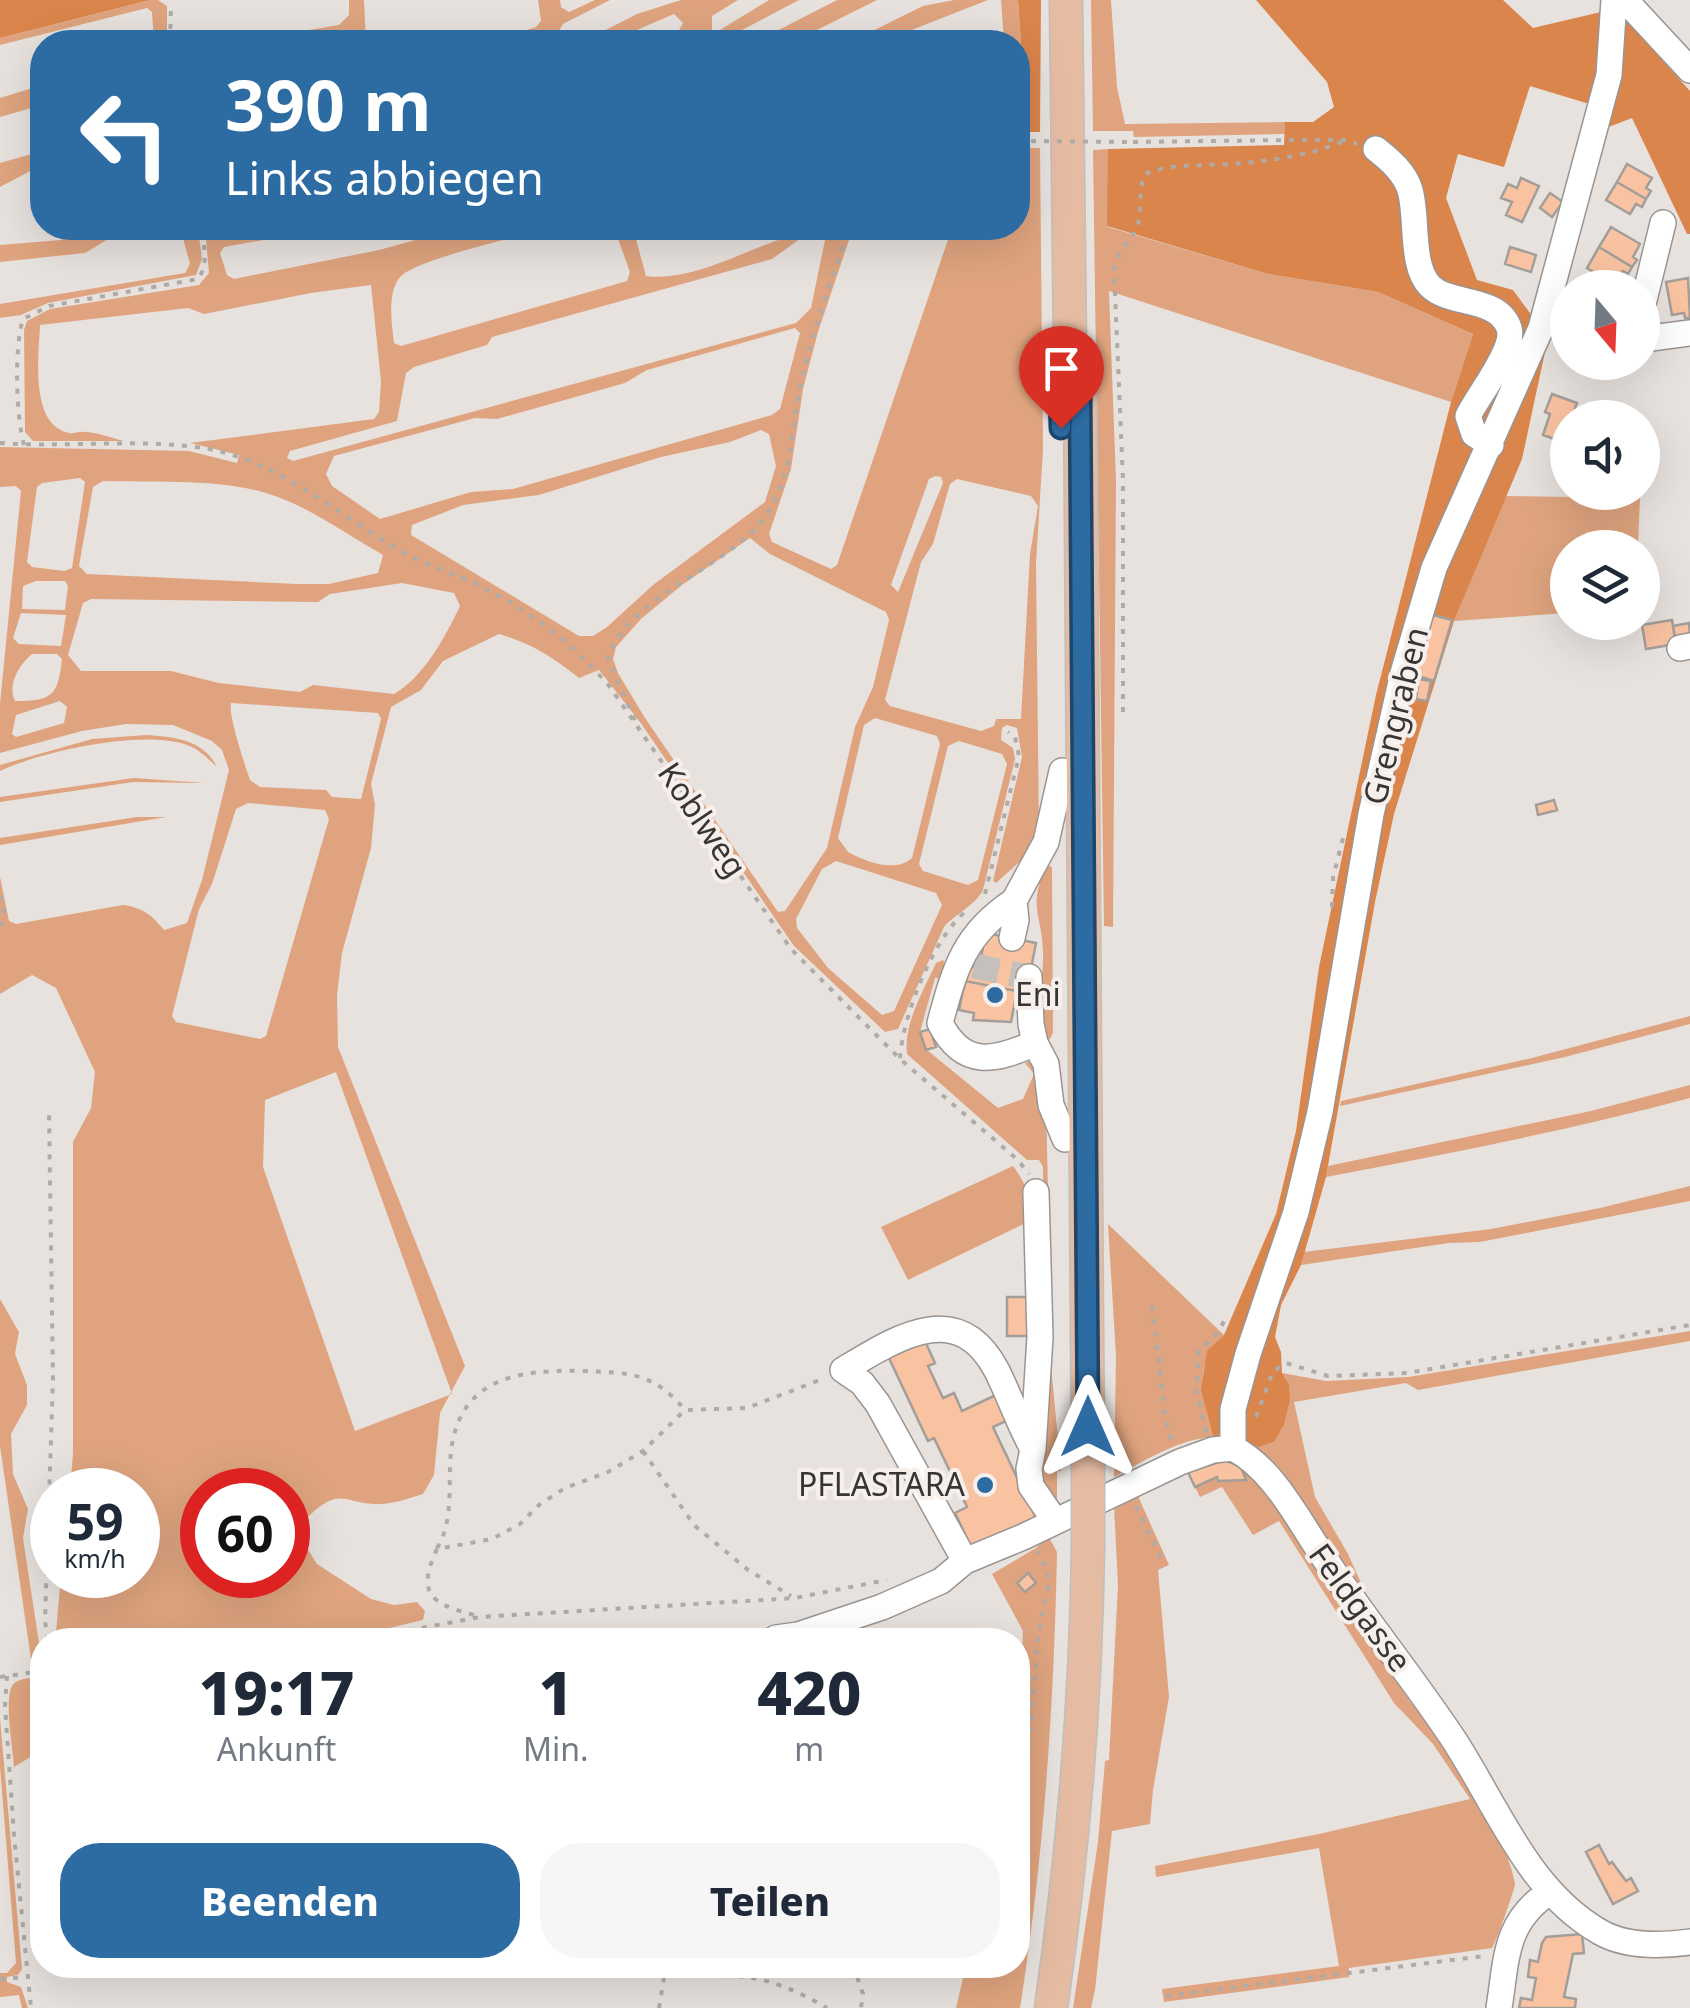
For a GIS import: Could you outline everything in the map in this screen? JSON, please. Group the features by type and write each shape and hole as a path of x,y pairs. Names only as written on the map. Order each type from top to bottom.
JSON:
{"main road":[{"path":"1051,2008 1074,1842 1082,1746 1080,390 1070,348 1066,0"},
{"path":"1070,348 1060,390 1062,771 1065,1139 1079,1461"},
{"path":"1034,2008 1062,1774 1079,1550"}],"street":[{"name":"Grengraben","path":"1231,1451 1233,1409 1296,1212 1320,1112 1371,814 1404,673 1434,568 1541,328 1609,75 1614,0"},
{"path":"1625,0 1690,70"},
{"path":"1376,149 1394,163 1410,188 1421,273 1432,289 1493,310 1509,326 1511,345 1468,416 1474,434 1490,445"},
{"path":"1651,270 1663,223"},
{"path":"1660,338 1690,333"},
{"path":"1035,1043 990,1059 967,1054 950,1044 940,1023 992,915 1014,900 1046,842 1062,771"},
{"path":"1012,938 1016,920 1014,900"},
{"path":"1030,977 1035,1043 1046,1064 1051,1105 1065,1139"},
{"path":"1036,1192 1040,1337 1029,1470 1031,1486 1056,1521"},
{"path":"965,1561 878,1404 862,1383 843,1370 913,1333 941,1327 966,1335 984,1351 996,1370 1033,1450"},
{"path":"819,1628 941,1582 965,1561 1180,1462 1231,1451"},
{"name":"Feldgasse","path":"1231,1451 1283,1498 1364,1618 1455,1741 1528,1864 1549,1892 1601,1933 1622,1941 1690,1942"},
{"path":"1499,2008 1512,1931 1529,1906 1549,1892"}],"path":[{"path":"170,30 171,5"},
{"path":"1123,712 1123,481 1114,269 1118,253 1138,226 1140,188 1145,174 1161,168 1293,156 1346,140"},
{"path":"1030,141 1346,140 1376,149"},
{"path":"24,445 20,386 20,330 24,318 49,306 198,279 204,272 204,240"},
{"path":"637,724 608,659 612,645 680,582 761,523 775,501 789,468 799,390 845,240"},
{"name":"Koblweg","path":"0,443 110,444 222,453 294,484 404,553 481,586 542,623 588,662 637,724 791,949 900,1060 1018,1160 1036,1192"},
{"path":"982,900 1018,756 1015,737 1008,732"},
{"path":"0,896 4,911 0,933"},
{"path":"900,1060 907,1021 937,950 958,918 970,908"},
{"path":"46,1628 52,1378 49,1114"},
{"path":"1152,1306 1165,1416 1180,1462"},
{"path":"1224,1321 1198,1351 1197,1391 1231,1451 1247,1441 1278,1365 1286,1363 1328,1376 1407,1373 1690,1326"},
{"path":"480,1617 443,1607 432,1598 426,1584 429,1566 446,1533 450,1452 460,1420 480,1391 508,1376 541,1370 626,1372 651,1379 685,1410"},
{"path":"437,1548 492,1539 520,1524 565,1488 608,1472 642,1451 685,1410 747,1408 843,1370"},
{"path":"642,1451 694,1525 748,1570 795,1598"},
{"path":"1127,1488 1164,1564"},
{"path":"1022,1538 1042,1556 1048,1586 1038,1638 1030,1735"},
{"path":"426,1628 480,1617 795,1598 901,1577"},
{"path":"30,1674 3,1677 31,2008"},
{"path":"1166,1996 1508,1952"},
{"path":"0,1979 27,1977"},
{"path":"660,2008 663,1978"},
{"path":"750,1978 800,1993 827,2008"},
{"path":"858,1978 863,1994 861,2008"}],"shaded area":[{"path":"0,0 150,0 30,30 0,38"},
{"path":"150,0 167,6 167,30 153,30 152,12 147,8 60,30 32,30"},
{"path":"349,0 364,0 365,30 309,30 339,25 349,15"},
{"path":"538,0 560,0 561,7 569,12 595,0 610,0 563,24 560,30 526,30 541,21"},
{"path":"681,0 738,0 712,16 713,30 679,30 683,23 674,14 637,30 606,30 637,14"},
{"path":"769,0 799,0 742,30 720,30"},
{"path":"837,0 877,0 817,30 778,30"},
{"path":"954,0 988,0 912,30 874,30 923,6"},
{"path":"1001,0 1018,0 1020,30 1003,30"},
{"path":"1018,0 1041,0 1040,132 1030,132 1030,30 1020,30"},
{"path":"1091,0 1111,0 1117,87 1125,124 1285,122 1285,134 1134,137 1133,131 1093,131"},
{"path":"1256,0 1503,0 1533,28 1605,11 1620,13 1690,91 1690,234 1632,118 1601,130 1606,109 1530,86 1504,167 1458,154 1446,198 1477,280 1513,290 1548,338 1522,459 1454,621 1394,814 1326,1177 1301,1265 1281,1305 1275,1337 1290,1400 1274,1442 1253,1449 1236,1439 1213,1437 1201,1390 1207,1351 1224,1335 1276,1214 1296,1131 1319,967 1376,695 1451,402 1473,334 1378,292 1268,274 1107,226 1108,149 1284,145 1285,122 1313,122 1334,107 1327,82"},
{"path":"30,30 30,37 0,45 0,38"},
{"path":"30,89 30,108 0,117 0,98"},
{"path":"1030,148 1040,148 1043,449 1036,564 1039,831 1025,857 996,883 993,881 1022,757 1017,728 1007,725 1002,728 1001,740 1013,748 1015,759 983,890 944,927 898,1029 885,1032 794,946 640,722 599,670 579,678 542,652 499,634 443,661 421,690 391,707 371,784 375,804 371,848 342,953 337,995 338,1047 465,1366 451,1392 336,1072 265,1100 263,1167 355,1431 450,1395 440,1413 434,1475 423,1494 382,1504 336,1499 310,1515 310,1468 180,1468 180,1598 310,1598 310,1553 317,1564 371,1599 394,1605 417,1602 425,1611 423,1620 389,1628 56,1628 59,1598 160,1598 160,1468 72,1468 73,1142 91,1108 95,1072 56,988 32,975 0,994 0,877 9,921 16,924 123,905 146,913 164,930 187,923 202,880 229,770 222,750 212,741 173,725 126,724 82,731 0,753 0,704 21,491 16,486 0,487 0,447 189,451 237,463 239,455 190,443 374,419 379,412 381,381 371,285 204,314 188,308 40,325 39,387 47,417 69,433 90,432 124,441 33,441 25,432 27,321 50,309 199,285 209,273 206,240 263,240 224,247 220,253 227,275 234,279 415,240 506,240 450,255 402,275 394,289 391,308 394,343 401,346 627,281 630,272 618,240 636,240 646,276 662,277 696,271 778,240 798,240 772,259 492,337 487,345 414,367 406,373 397,421 290,451 287,458 293,461 796,323 811,308 825,240 849,240 818,332 803,389 791,469 769,534 772,542 831,569 837,565 948,240 1030,240","holes":["795,328 800,333 780,409 772,415 513,489 471,492 380,519 332,486 326,474 334,456 475,418 497,419 625,383 647,370","761,430 769,434 776,466 765,502 653,585 593,636 579,636 411,535 412,525 463,505 539,495 661,457 730,442","941,477 943,483 898,592 891,585 929,479","80,478 85,482 72,568 64,571 32,567 27,562 37,487","957,479 1031,496 1038,506 1030,554 1021,719 996,719 994,726 981,731 890,706 885,700 921,562 933,544 950,484","103,481 206,483 246,488 311,512 383,555 378,573 329,584 87,574 79,566 93,487","750,538 770,554 886,612 889,620 873,687 855,727 827,848 785,911 778,912 645,718 613,659 616,647 641,619","36,581 65,581 65,610 22,609 23,586","402,583 454,593 460,606 424,667 394,694 313,685 300,692 219,683 171,671 81,671 68,655 83,603 91,599 318,602 330,594","21,613 66,615 61,646 19,644 13,638","32,654 57,654 62,659 51,694 37,700 15,701 13,682","60,701 67,707 64,723 16,737 12,734 16,715","231,703 378,713 381,719 361,799 332,797 326,790 260,787 250,780 234,729","875,718 937,736 940,744 912,858 897,865 872,862 848,852 838,838 864,725","959,741 1002,754 1007,764 978,880 968,885 923,871 919,864 948,746","248,803 325,810 329,819 266,1036 260,1039 176,1022 172,1016 199,909 212,884 236,809","836,861 936,893 942,905 894,1011 882,1015 828,968 797,928 796,919 822,869"]},
{"path":"1108,149 1108,227 1268,274 1378,292 1473,334 1451,402 1109,291 1116,481 1113,927 1104,926 1093,150"},
{"path":"30,154 30,171 0,187 0,163"},
{"path":"107,240 85,253 0,262 0,245"},
{"path":"183,240 200,240 202,259 196,275 48,303 21,315 0,318 0,304 185,273 190,264"},
{"path":"1505,496 1550,497 1550,510 1640,510 1639,530 1550,530 1550,614 1454,621"},
{"path":"146,735 196,745 217,767 192,747 150,740 68,749 0,771 0,765 92,739"},
{"path":"134,778 205,783 133,782 0,802 0,797"},
{"path":"137,817 166,817 0,845 0,838"},
{"path":"1047,865 1052,867 1050,1039 1046,1039 1040,1017 1043,952 1037,901"},
{"path":"943,960 944,979 935,978 920,1032 927,1050 998,1108 1023,1099 1034,1074 1025,1063 1034,1060 1046,1101 1052,1376 1061,1471 1057,1471 1057,1505 1037,1483 1045,1336 1043,1167 1039,1160 1027,1160 907,1054 908,1031 916,1007 936,963"},
{"path":"1690,1016 1690,1024 1565,1057 1340,1106 1341,1101 1532,1058"},
{"path":"1690,1085 1690,1098 1645,1110 1326,1177 1328,1166 1591,1111"},
{"path":"1013,1166 1027,1192 1032,1220 908,1280 881,1227"},
{"path":"1690,1186 1690,1201 1480,1242 1301,1265 1304,1252 1491,1229"},
{"path":"1108,1224 1224,1335 1207,1359 1204,1371 1204,1396 1213,1437 1174,1446 1114,1477 1116,1356"},
{"path":"0,1299 19,1332 15,1354 27,1385 27,1405 11,1434 13,1474 28,1509 23,1538 37,1628 30,1628 30,1652 0,1446"},
{"path":"1690,1331 1690,1341 1418,1390 1406,1383 1294,1402 1315,1497 1348,1554 1377,1618 1253,1449 1274,1442 1282,1373 1326,1381 1408,1377"},
{"path":"1241,1467 1256,1476 1411,1703 1457,1763 1488,1815 1515,1884 1492,1948 1349,1968 1349,1977 1164,2002 1162,1989 1339,1966 1319,1848 1156,1877 1155,1866 1470,1799 1433,1744 1394,1703 1279,1521 1253,1535 1222,1487 1200,1497 1195,1487 1217,1477 1219,1481 1245,1480"},
{"path":"1137,1494 1169,1565 1158,1570 1169,1697 1150,1824 1112,1831 1095,1990 1091,2008 1073,2008 1098,1842 1105,1761 1109,1760 1118,1585 1114,1506"},
{"path":"1050,1539 1057,1552 1050,1724 1030,1932 1030,1628 1021,1628 992,1574"},
{"path":"30,1679 30,1757 14,1767 10,1693 12,1686"},
{"path":"0,1718 22,1969 18,1975 7,1977 7,1982 21,1987 28,2008 22,2008 19,1995 0,1997 0,1973 7,1973 16,1963 0,1767"},
{"path":"963,1978 1024,1978 1020,2008 956,2008"}],"building":[{"path":"1627,164 1652,178 1646,188 1651,191 1646,199 1617,182"},
{"path":"1521,178 1539,186 1522,222 1506,215 1512,202 1501,198 1508,184 1517,188"},
{"path":"1617,182 1646,199 1642,207 1636,204 1630,214 1606,200"},
{"path":"1550,193 1563,202 1552,217 1540,208"},
{"path":"1611,227 1640,244 1632,267 1599,247"},
{"path":"1510,247 1536,255 1531,272 1505,264"},
{"path":"1599,247 1632,267 1630,270 1587,268"},
{"path":"1688,278 1690,318 1685,318 1684,313 1672,315 1666,282"},
{"path":"1552,394 1569,400 1550,400 1550,414 1545,412"},
{"path":"1550,414 1550,438 1543,435"},
{"path":"1433,615 1452,620 1434,681 1415,675"},
{"path":"1672,620 1676,644 1646,649 1644,640 1660,640 1660,622"},
{"path":"1689,623 1690,637 1675,639 1673,626"},
{"path":"1419,679 1431,681 1427,701 1416,699"},
{"path":"1554,800 1557,810 1538,815 1536,805"},
{"path":"986,933 1036,943 1025,1000 1016,999 1017,991 965,981 964,988 958,987 961,974 980,962"},
{"path":"965,981 1017,991 1011,1022 973,1020 974,1013 959,1010"},
{"path":"930,1029 936,1047 926,1050 920,1032"},
{"path":"1007,1297 1031,1297 1032,1336 1007,1336"},
{"path":"925,1341 935,1363 928,1366 943,1398 954,1393 962,1411 996,1395 1008,1420 993,1427 1036,1518 972,1549 955,1513 967,1507 934,1438 928,1441 889,1358"},
{"path":"1225,1460 1241,1467 1246,1480 1218,1481 1217,1477 1195,1487 1188,1472"},
{"path":"1028,1573 1036,1583 1025,1592 1017,1583"},
{"path":"1599,1845 1609,1864 1612,1862 1626,1881 1631,1878 1638,1891 1613,1904 1586,1852"},
{"path":"1582,1934 1584,1953 1573,1954 1564,1997 1576,1999 1575,2008 1519,2008 1521,1998 1532,2000 1536,1978 1528,1977 1530,1960 1538,1962 1546,1937"}],"tunnel":[{"path":"974,966 1029,977"}],"place":[{"name":"Eni","path":"995,995"},
{"name":"PFLASTARA","path":"985,1485"}],"route":[{"path":"1061,428 1060,390 1070,348 1080,390 1088,1427"}]}
